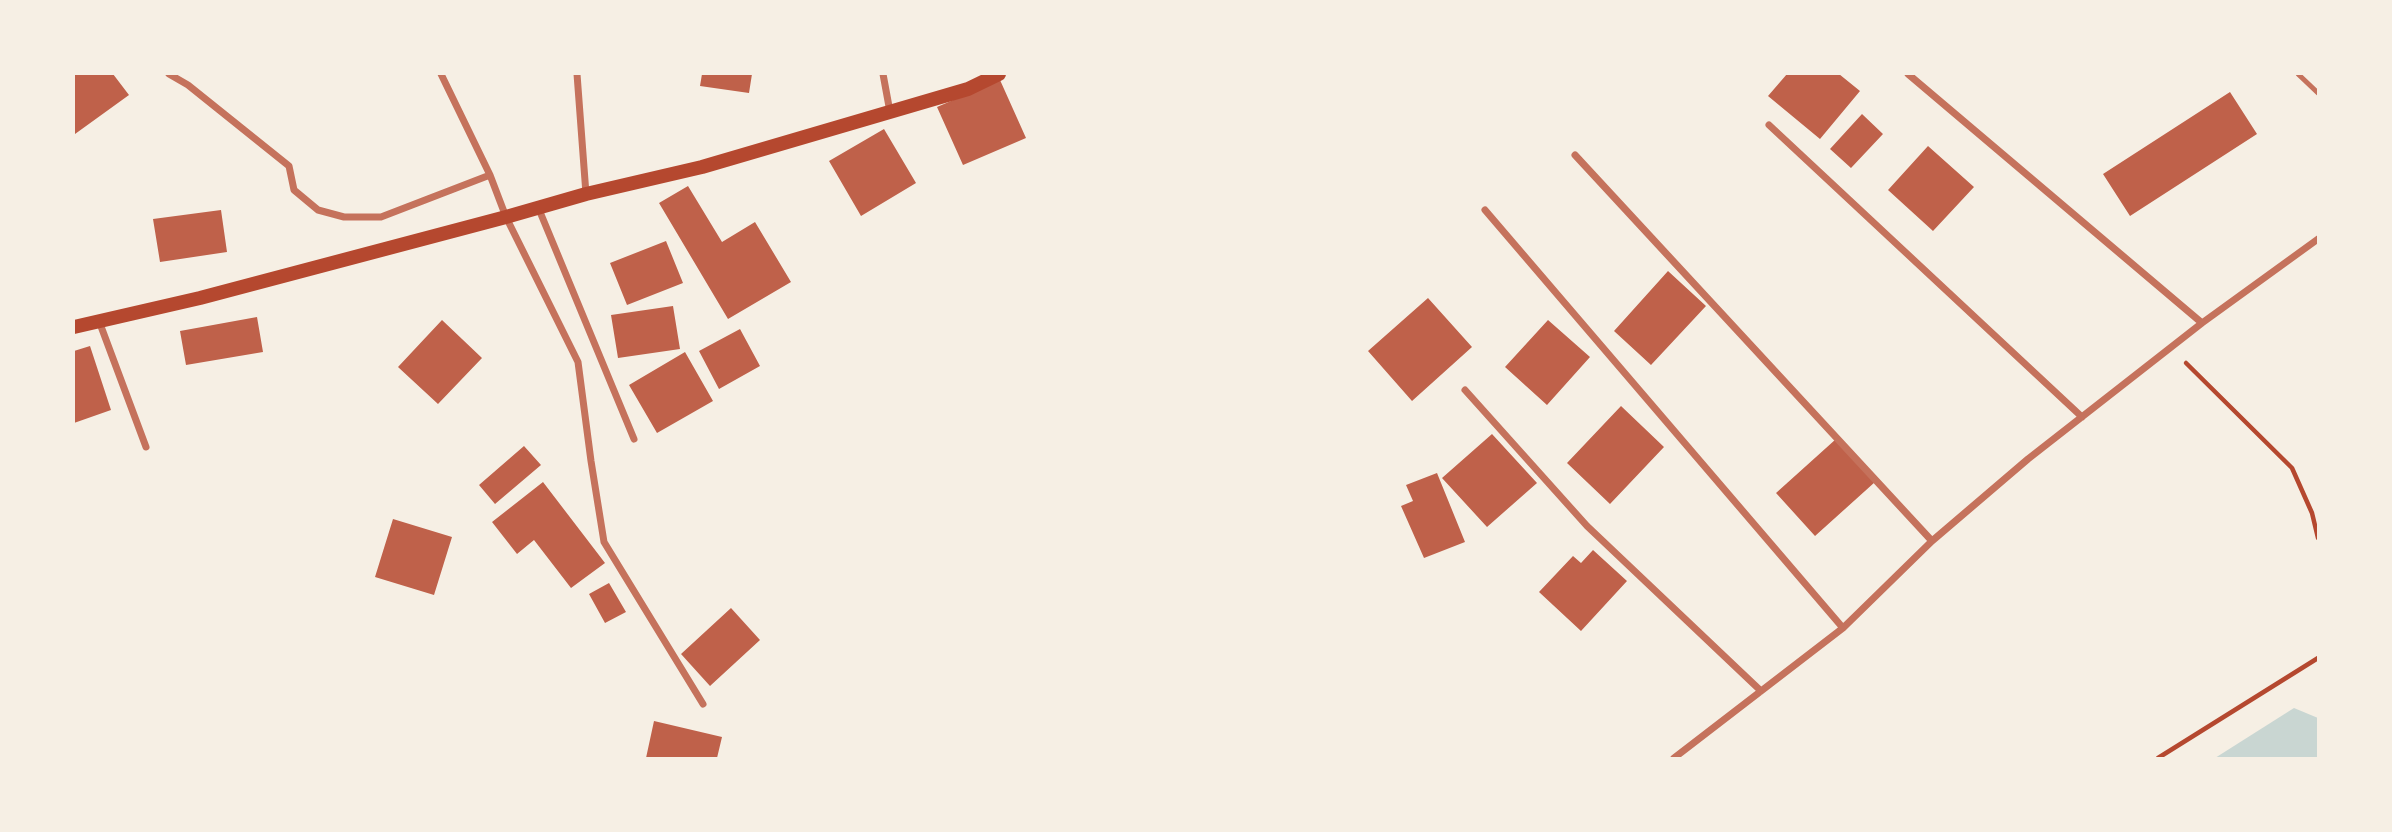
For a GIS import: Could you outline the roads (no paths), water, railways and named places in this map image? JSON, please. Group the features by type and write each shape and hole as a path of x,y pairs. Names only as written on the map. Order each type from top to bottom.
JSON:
{"main road":[{"path":"74,327 200,298 506,217 538,206 702,167 968,89 999,74"}],"street":[{"path":"169,74 188,85 289,166 294,190 318,210 344,217 381,217 490,175"},
{"path":"441,74 490,175 506,217 578,362 604,542 703,704"},
{"path":"577,74 586,194"},
{"path":"883,74 890,113"},
{"path":"1908,74 2202,323"},
{"path":"1769,125 2082,417"},
{"path":"1575,155 1932,541"},
{"path":"538,206 635,439"},
{"path":"1485,210 1843,628"},
{"path":"1674,758 1843,628 1932,541 2028,459 2202,323 2319,239"},
{"path":"99,320 146,447"},
{"path":"1465,390 1587,526 1761,691"}],"lane":[{"path":"2298,74 2319,93"}]}
